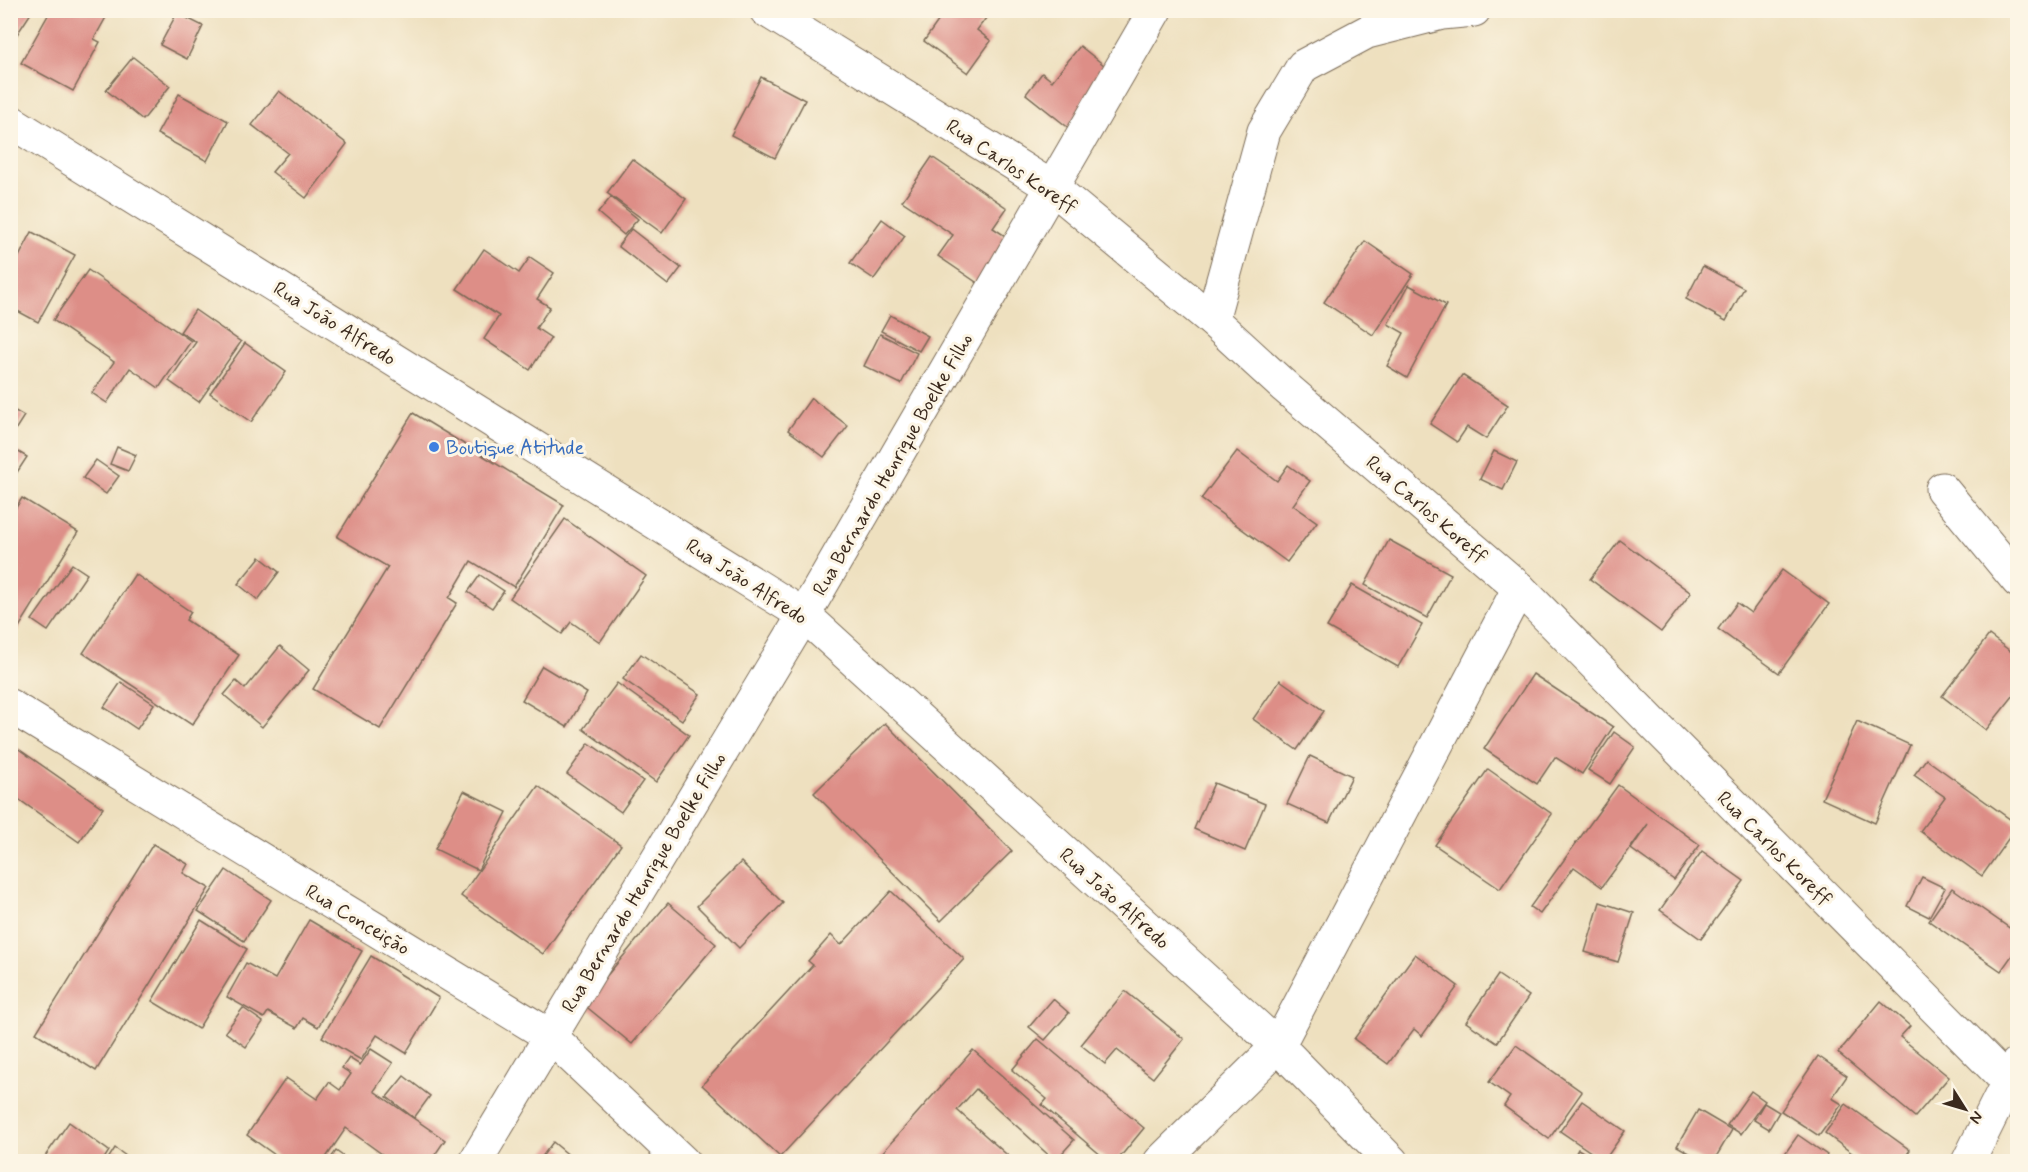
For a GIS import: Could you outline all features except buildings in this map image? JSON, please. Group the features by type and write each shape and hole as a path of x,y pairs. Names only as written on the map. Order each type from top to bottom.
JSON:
{"street":[{"name":"Rua Carlos Koreff","path":"766,10 1053,188 1212,320 1285,387 1519,588 2014,1080"},
{"name":"Rua Bernardo Henrique Boelke Filho","path":"475,1161 804,615 1155,10"},
{"path":"1212,320 1264,131 1303,66 1367,32 1442,13 1474,10"},
{"name":"Rua João Alfredo","path":"10,121 804,615 1278,1046 1392,1161"},
{"path":"1942,489 2018,581"},
{"path":"1160,1161 1278,1046 1519,588"},
{"name":"Rua Conceição","path":"10,706 550,1036 683,1161"},
{"path":"1968,1161 2014,1080"}],"place":[{"name":"Boutique Atitude","path":"434,447"}]}
